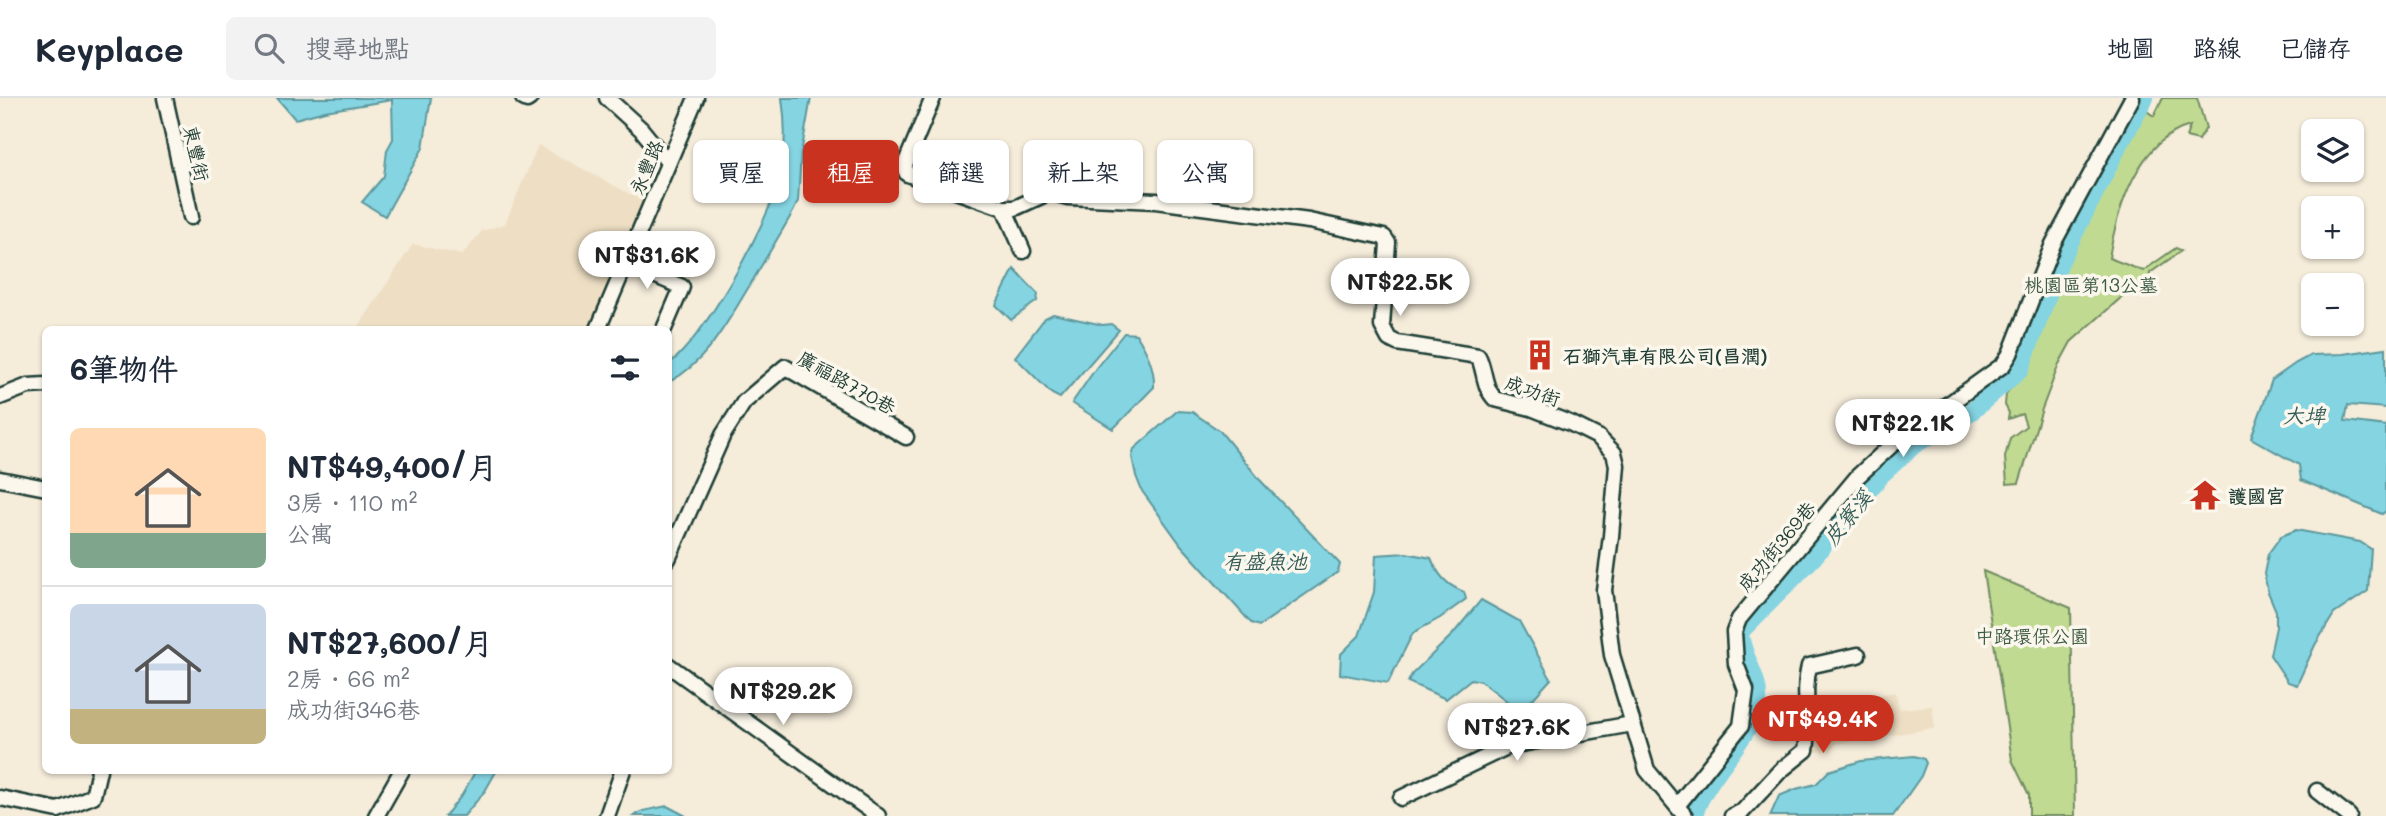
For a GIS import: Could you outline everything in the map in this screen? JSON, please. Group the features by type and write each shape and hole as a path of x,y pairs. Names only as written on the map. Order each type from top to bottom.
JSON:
{"street":[{"name":"東豐街","path":"165,98 191,217"},
{"path":"523,98 530,98"},
{"path":"607,98 668,162"},
{"name":"永豐路","path":"599,326 696,98"},
{"path":"933,98 904,167 907,174 1004,208 1023,251"},
{"name":"成功街369巷","path":"1681,811 1741,726 1746,690 1736,664 1734,632 1739,619 1858,476 1908,430 2003,365 2010,354 2053,244 2132,98"},
{"name":"成功街","path":"1004,208 1015,208 1050,192 1068,197 1156,201 1309,221 1384,237 1388,243 1382,326 1389,338 1397,343 1478,356 1487,388 1494,399 1531,408 1572,424 1598,438 1614,453 1617,465 1604,590 1612,655 1647,770 1681,811"},
{"path":"626,263 682,287 665,326"},
{"name":"廣福路770巷","path":"672,550 723,435 744,402 785,367 906,437"},
{"path":"0,397 28,386 42,385"},
{"path":"0,479 42,487"},
{"path":"1732,816 1743,811 1780,771 1806,750 1809,736 1805,681 1808,666 1858,655"},
{"path":"672,668 878,816"},
{"path":"1401,798 1509,746 1632,724"},
{"path":"0,798 58,810 93,796 98,774"},
{"path":"376,816 400,774"},
{"path":"607,816 622,774"},
{"path":"2317,791 2349,816"}],"shaded area":[{"path":"538,145 643,201 590,326 359,326 413,244 462,255 482,231 505,224"},
{"path":"1895,692 1900,709 1932,706 1935,728 1836,744 1831,751 1812,752 1814,707"}],"green space":[{"name":"桃園區第13公墓","path":"2163,98 2197,98 2206,128 2199,140 2186,137 2190,126 2172,134 2144,161 2124,198 2109,258 2143,271 2176,248 2181,251 2150,273 2149,285 2132,288 2071,342 2059,364 2042,409 2019,483 2007,484 2005,457 2010,438 2026,426 2022,414 2008,419 2006,394 2025,370 2065,263 2135,127 2145,110 2154,116"},
{"name":"中路環保公園","path":"1983,571 2071,608 2075,816 2029,816 2029,795 2012,760"}],"water":[{"path":"277,98 431,98 423,148 385,216 362,202 384,176 387,150 393,139 392,100 295,119"},
{"path":"782,98 811,98 801,154 798,201 794,210 717,337 696,362 672,380 672,361 700,330 716,306 747,253 771,203 789,203 789,140 785,140"},
{"path":"1014,269 1038,294 1037,301 1011,320 996,305"},
{"path":"1053,314 1103,325 1111,324 1119,330 1060,398 1052,394 1015,357 1045,318"},
{"path":"1124,333 1136,334 1143,346 1151,366 1154,387 1113,429 1072,403"},
{"name":"大埤","path":"2386,348 2386,408 2348,405 2345,421 2386,426 2386,511 2382,514 2301,480 2299,465 2251,438 2272,380 2296,363 2311,355"},
{"name":"有盛魚池","path":"1177,411 1192,412 1220,431 1260,480 1340,564 1338,572 1259,626 1251,623 1181,545 1142,491 1136,476 1132,457 1134,449"},
{"path":"2296,530 2360,542 2371,549 2368,591 2334,614 2315,645 2297,685 2288,682 2270,655 2276,627 2276,611 2264,574 2268,554 2281,536"},
{"path":"1406,553 1431,558 1443,579 1464,592 1466,599 1413,633 1388,683 1340,674 1341,654 1359,636 1374,592 1376,555"},
{"path":"1481,600 1519,621 1551,679 1521,712 1481,681 1471,679 1446,699 1408,682 1412,674 1453,634"},
{"path":"1914,756 1924,759 1926,763 1921,776 1893,816 1770,816 1779,796 1816,784 1829,771 1861,761"},
{"path":"474,774 495,774 485,791 464,816 445,816 462,795"},
{"path":"667,806 686,816 634,816 643,811"}],"waterway":[{"name":"皮寮溪","path":"1694,816 1699,801 1751,723 1756,711 1758,692 1740,632 1813,558 1882,474 1914,445 1972,411 2020,370 2060,262 2145,98"}],"place":[{"name":"石獅汽車有限公司(昌潤)","path":"1540,355"},
{"name":"護國宮","path":"2205,495"}]}
